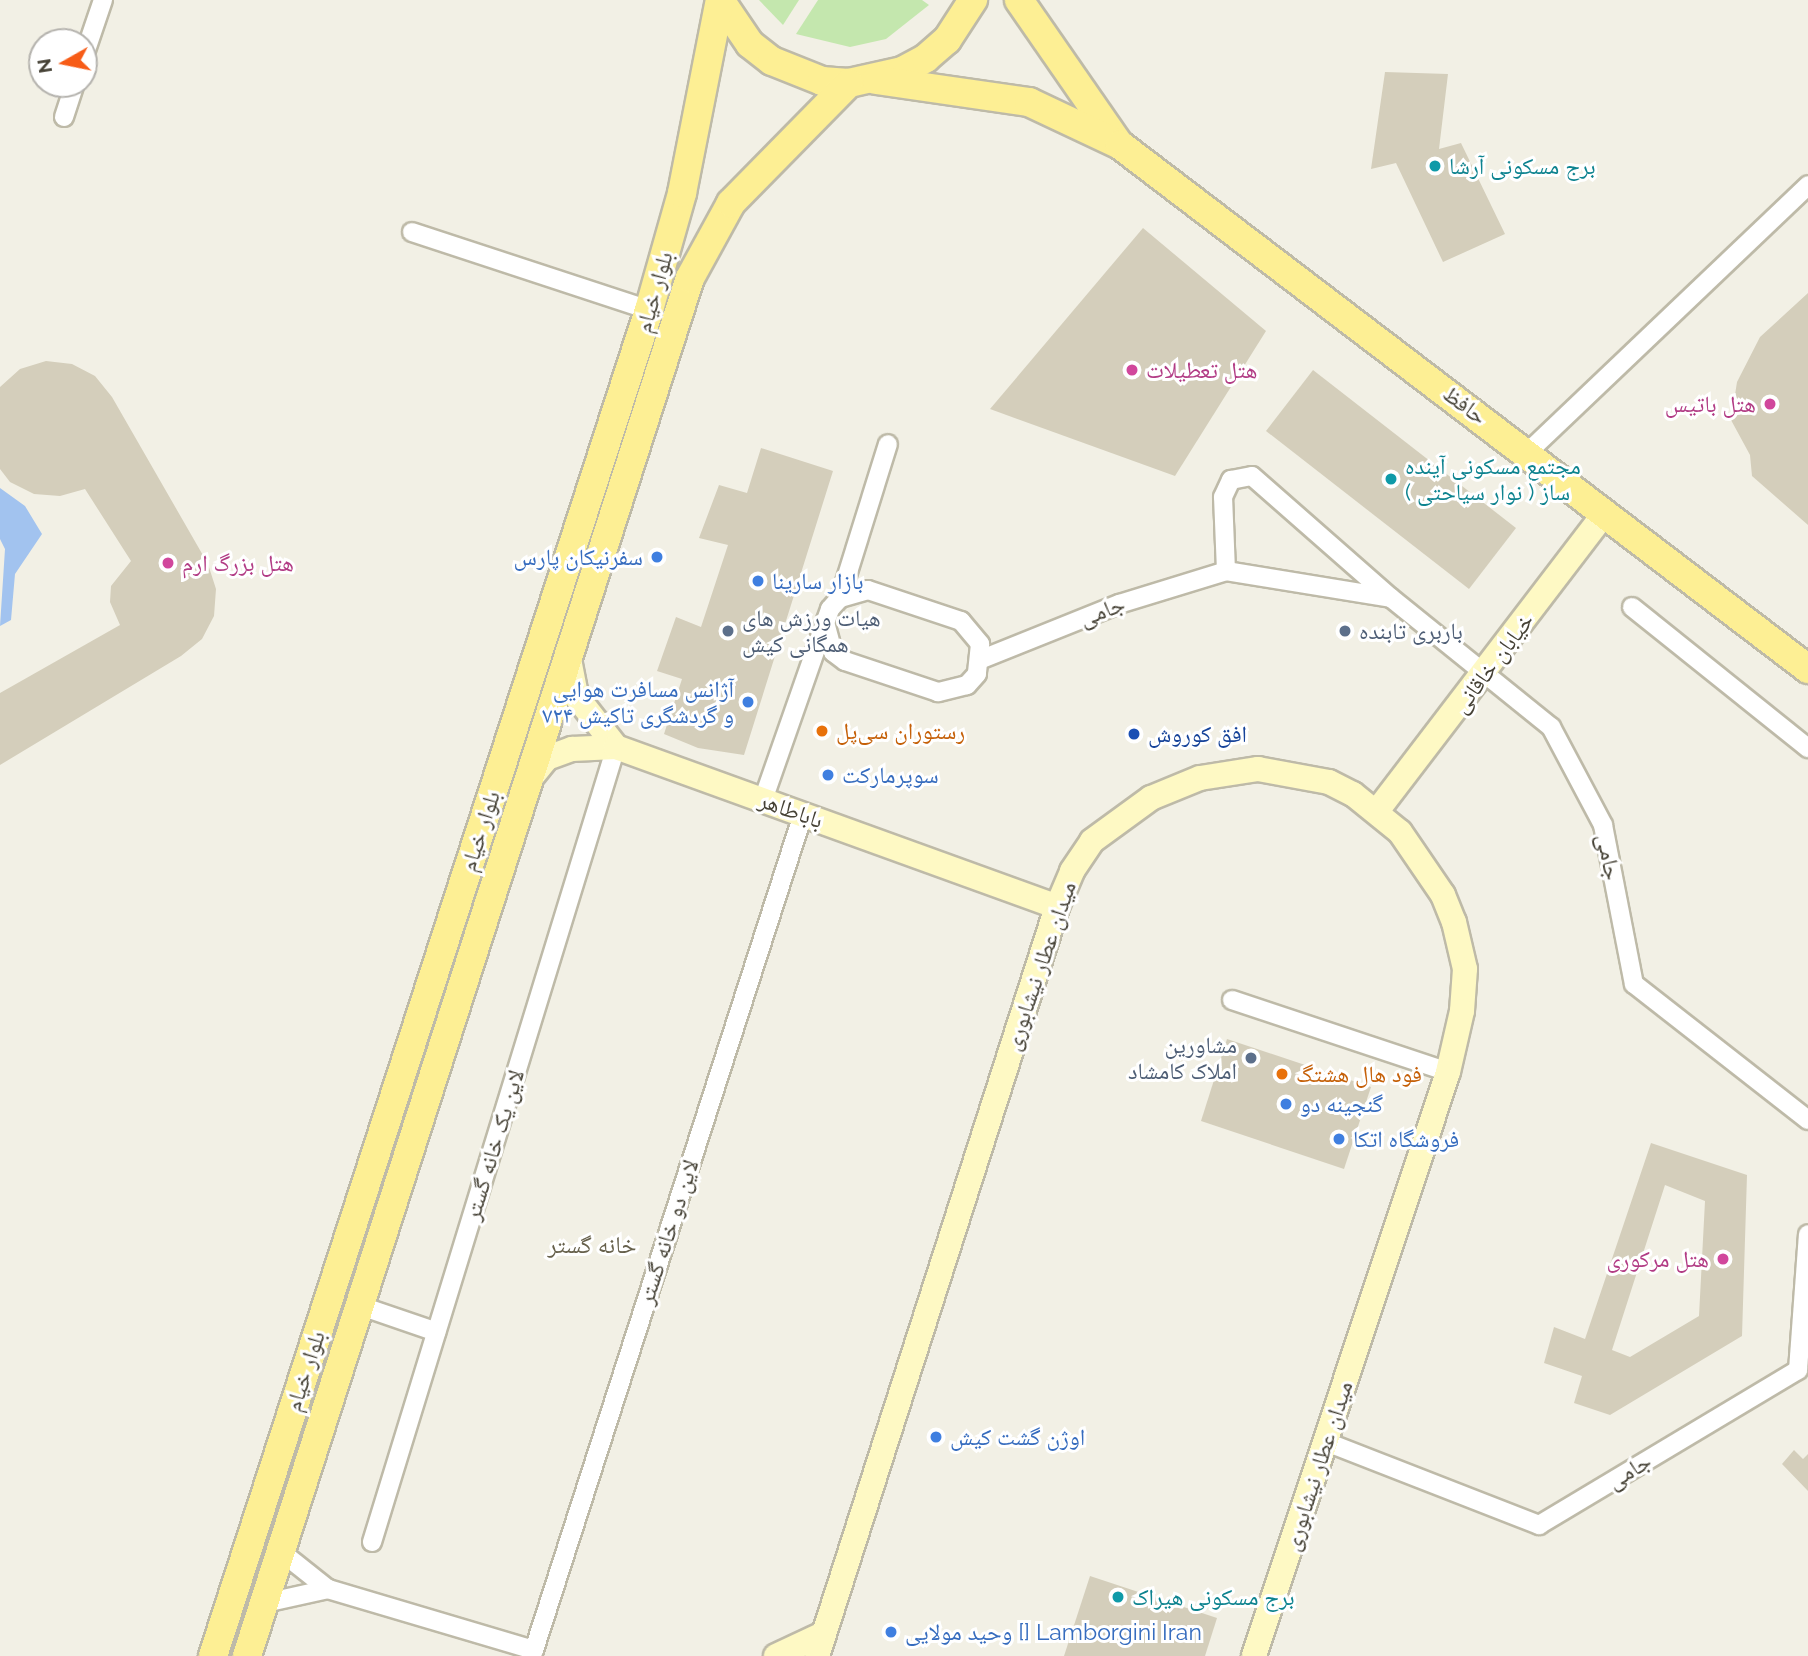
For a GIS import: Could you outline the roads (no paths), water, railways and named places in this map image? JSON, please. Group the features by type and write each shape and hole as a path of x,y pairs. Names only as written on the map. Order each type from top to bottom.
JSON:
{"main road":[{"path":"720,0 750,44 772,61 822,81 863,81 1028,102 1120,145"},
{"name":"بلوار خیام","path":"213,1656 649,310 682,192 720,0"},
{"path":"863,81 926,58 947,40 973,0"},
{"path":"1019,0 1120,145"},
{"name":"بلوار خیام","path":"252,1651 280,1551 358,1305 530,780 690,278 731,202 863,81"},
{"name":"حافظ","path":"1120,145 1528,452 1808,668"}],"street":[{"path":"94,28 103,0"},
{"path":"64,117 70,98"},
{"path":"1528,452 1808,185"},
{"path":"412,232 649,310"},
{"path":"764,800 825,623 840,598 888,444"},
{"name":"جامی","path":"1226,572 1223,497 1231,480 1252,476 1391,598 1488,672 1551,727 1603,825 1634,984 1808,1120"},
{"name":"خیابان خاقانی","path":"1377,811 1488,672 1605,513"},
{"name":"جامی","path":"982,659 1119,604 1226,572 1391,598"},
{"path":"825,623 833,652 845,662 938,692 967,685 982,659 973,631 961,621 868,590 840,598"},
{"path":"1632,607 1808,748"},
{"path":"569,659 576,696 616,747"},
{"name":"باباطاهر","path":"530,780 547,758 572,749 616,747 1057,907"},
{"name":"لاین یک خانه گستر","path":"372,1542 616,747"},
{"name":"میدان عطار نیشابوری","path":"820,1645 1057,907 1092,841 1151,798 1200,778 1258,769 1303,775 1329,782 1377,811 1418,852 1443,895 1458,934 1465,969 1463,997 1448,1072 1254,1656"},
{"name":"لاین دو خانه گستر","path":"328,1589 534,1650 803,814"},
{"path":"1232,1000 1448,1072"},
{"name":"جامی","path":"1326,1442 1539,1525 1798,1370 1808,1234"},
{"path":"358,1305 437,1332"},
{"path":"280,1551 328,1589"},
{"path":"265,1603 328,1589"},
{"path":"776,1656 820,1645"}],"water":[{"path":"0,488 25,506 42,534 15,574 11,620 0,626 5,549 0,539"}],"place":[{"name":"برج مسکونی آرشا","path":"1435,166"},
{"name":"هتل تعطیلات","path":"1132,370"},
{"name":"هتل باتیس","path":"1770,404"},
{"name":"مجتمع مسکونی آینده ساز ( نوار سیاحتی )","path":"1391,479"},
{"name":"سفرنیکان پارس","path":"657,557"},
{"name":"هتل بزرگ ارم","path":"168,563"},
{"name":"بازار سارینا","path":"758,581"},
{"name":"هیات ورزش های همگانی کیش","path":"728,631"},
{"name":"باربری تابنده","path":"1345,631"},
{"name":"آژانس مسافرت هوایی و گردشگری تاکیش ۷۲۴","path":"748,702"},
{"name":"رستوران سی‌پل","path":"822,731"},
{"name":"افق کوروش","path":"1134,734"},
{"name":"سوپرمارکت","path":"828,775"},
{"name":"مشاورین املاک کامشاد","path":"1251,1058"},
{"name":"فود هال هشتگ","path":"1282,1074"},
{"name":"گنجینه دو","path":"1286,1104"},
{"name":"فروشگاه اتکا","path":"1339,1139"},
{"name":"هتل مرکوری","path":"1723,1259"},
{"name":"اوژن گشت كيش","path":"936,1437"},
{"name":"برج مسکونی هیراک","path":"1118,1597"},
{"name":"وحید مولایی [] Lamborgini Iran","path":"891,1632"}],"district":[{"name":"خانه گستر","path":"592,1245"}]}
